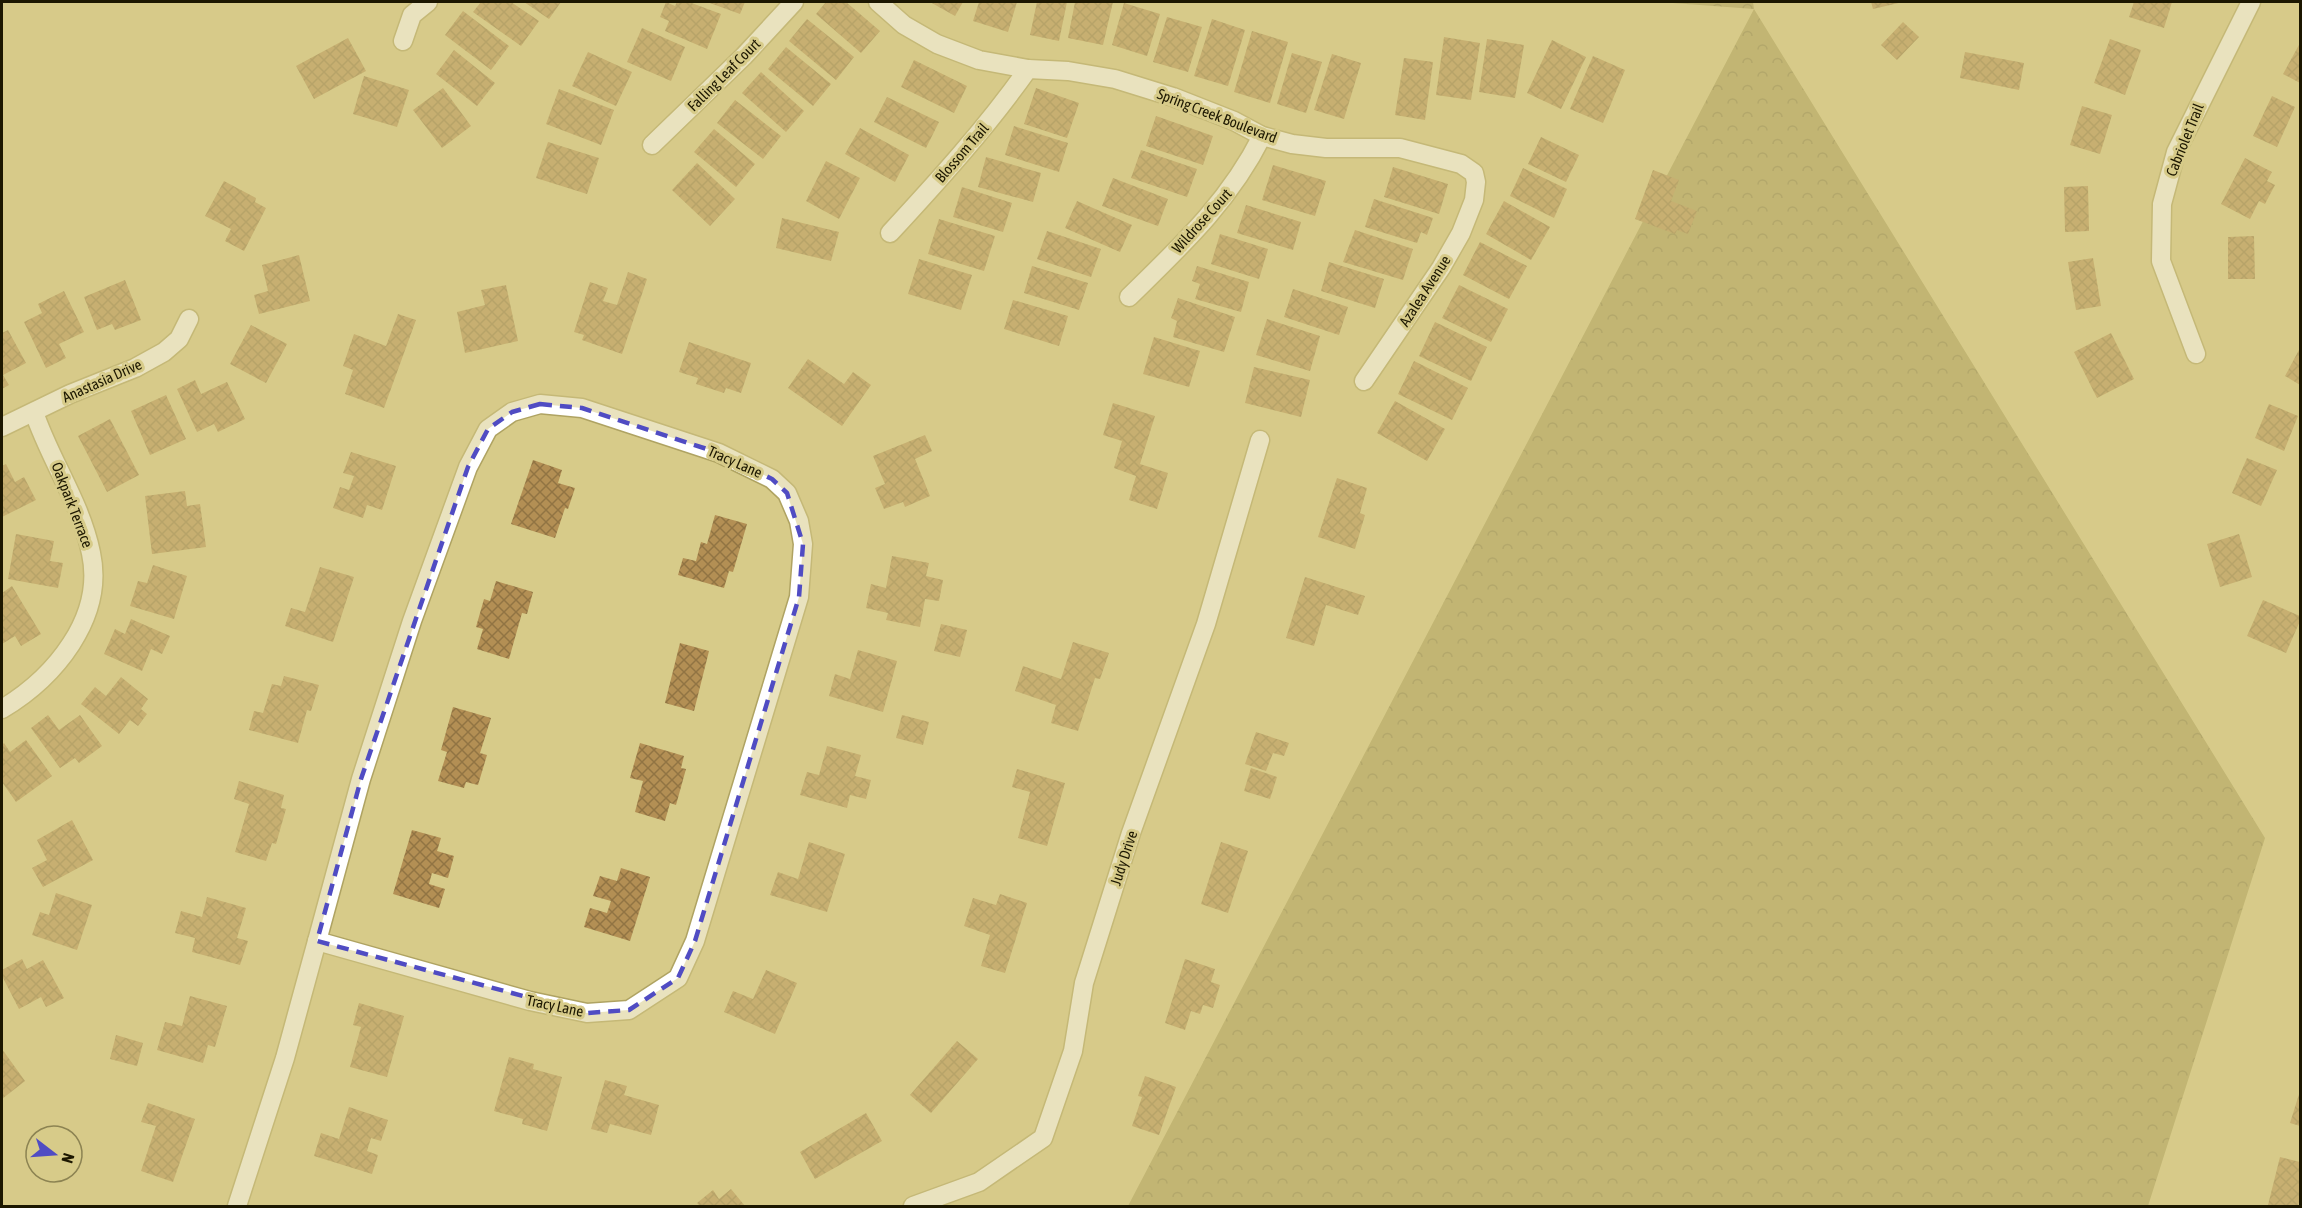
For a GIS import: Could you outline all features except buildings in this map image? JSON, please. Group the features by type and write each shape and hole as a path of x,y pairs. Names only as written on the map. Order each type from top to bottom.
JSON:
{"street":[{"path":"403,41 412,15 428,2"},
{"name":"Falling Leaf Court","path":"652,145 744,56 794,2"},
{"name":"Spring Creek Boulevard","path":"878,2 904,25 937,44 979,60 1028,69 1068,71 1115,79 1173,97 1234,121 1262,136 1292,144 1326,148 1400,148 1461,164 1474,173 1475,196"},
{"name":"Cabriolet Trail","path":"2196,354 2161,261 2162,204 2176,152 2251,2"},
{"name":"Blossom Trail","path":"890,232 948,171 985,127 1028,69"},
{"name":"Wildrose Court","path":"1129,297 1186,242 1230,190 1262,136"},
{"name":"Azalea Avenue","path":"1364,381 1441,268 1461,233 1475,196"},
{"name":"Anastasia Drive","path":"2,427 70,394 135,368 164,352 179,339 189,319"},
{"name":"Tracy Lane","path":"237,1206 285,1058 361,779 408,632 468,467 488,429 512,412 540,404 582,408 719,453 772,479 787,493 799,521 803,544 799,597 695,942 678,978 629,1010 586,1013 530,1001 318,941"},
{"name":"Oakpark Terrace","path":"2,709 18,700 51,672 77,636 89,606 94,581 91,552 82,525 34,412"},
{"name":"Judy Drive","path":"913,1206 979,1182 1043,1138 1072,1051 1083,984 1131,833 1206,624 1260,440"}],"highlighted area":[{"path":"540,404 582,408 719,453 772,479 787,493 803,544 799,597 695,941 678,978 629,1010 587,1013 317,941 361,779 468,467 488,429 512,412"}],"green space":[{"path":"1659,2 1753,2 1754,9"},
{"path":"1754,9 2265,838 2148,1206 1128,1206"}]}
